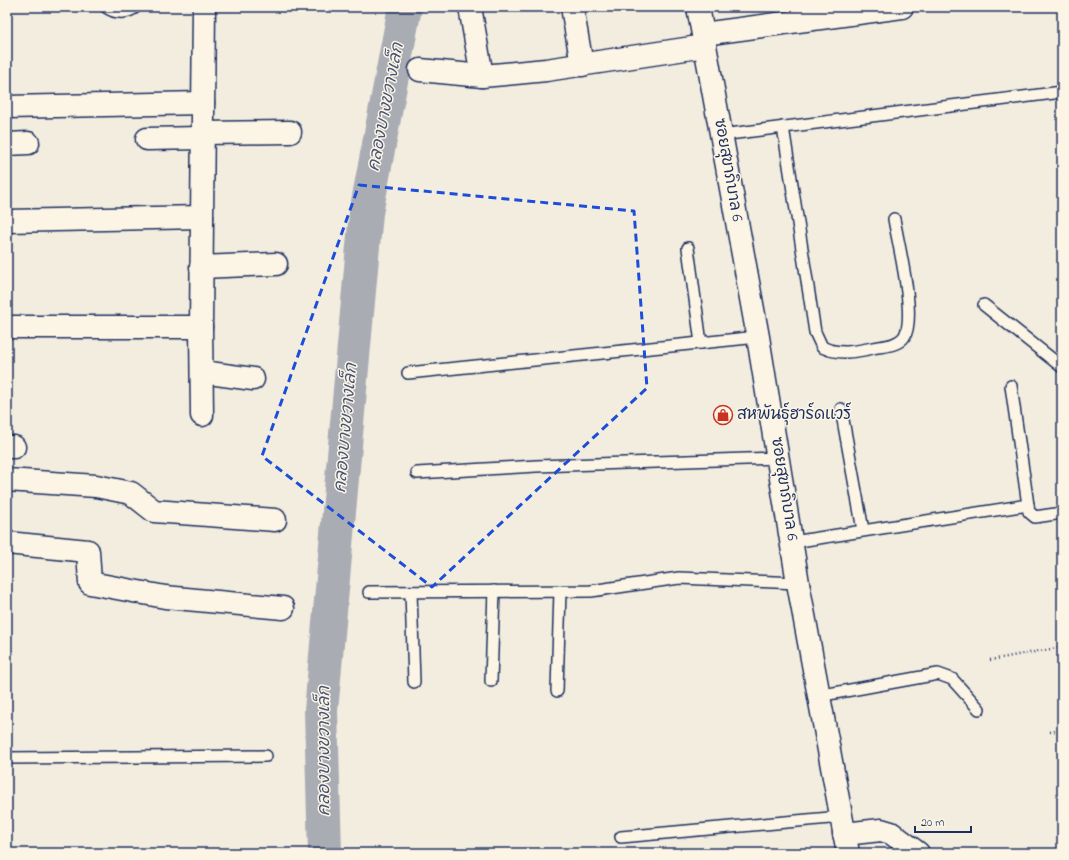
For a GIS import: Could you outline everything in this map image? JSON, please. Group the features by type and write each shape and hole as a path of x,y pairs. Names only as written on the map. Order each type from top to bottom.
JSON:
{"street":[{"path":"202,415 201,267 204,7"},
{"path":"470,7 482,76"},
{"path":"572,7 582,64"},
{"name":"ซอยสุขาภิบาล 6","path":"698,7 758,337 793,542 798,583 844,834"},
{"path":"420,70 482,76 546,70 704,40 902,7"},
{"path":"7,107 202,103"},
{"path":"148,139 290,132"},
{"path":"7,221 202,217"},
{"path":"201,267 276,264"},
{"path":"7,328 201,327"},
{"path":"202,372 253,378"},
{"path":"7,480 96,486 131,492 154,511 275,520"},
{"path":"7,543 88,551 90,583 165,597 282,608"},
{"path":"844,834 881,830 892,833 918,853"}],"lane":[{"path":"106,7 111,11 122,13 136,7"},
{"path":"721,135 1062,92"},
{"path":"783,127 815,332 822,347 833,352 856,351 893,344 903,337 909,323 909,307 894,219"},
{"path":"688,248 701,343"},
{"path":"984,305 1062,367"},
{"path":"408,373 758,337"},
{"path":"1011,386 1029,512 1035,517 1062,513"},
{"path":"841,409 863,530"},
{"path":"417,473 536,466 778,458"},
{"path":"793,542 1028,505"},
{"path":"369,592 590,591 679,578 798,583"},
{"path":"491,681 494,591"},
{"path":"557,691 560,591"},
{"path":"411,592 414,682"},
{"path":"818,696 938,674 952,679 979,709"},
{"path":"7,758 266,756"},
{"path":"621,837 844,834"}],"path":[{"path":"990,660 1062,647"},
{"path":"1050,732 1062,730"},
{"path":"1039,853 1062,849"}],"highlighted area":[{"path":"359,185 634,211 647,388 432,587 262,456"}],"waterway":[{"name":"คลองบางขวางเล็ก","path":"325,853 321,711 366,213 405,7"}],"place":[{"name":"สหพันธุ์ฮาร์ดแวร์","path":"723,415"}]}
